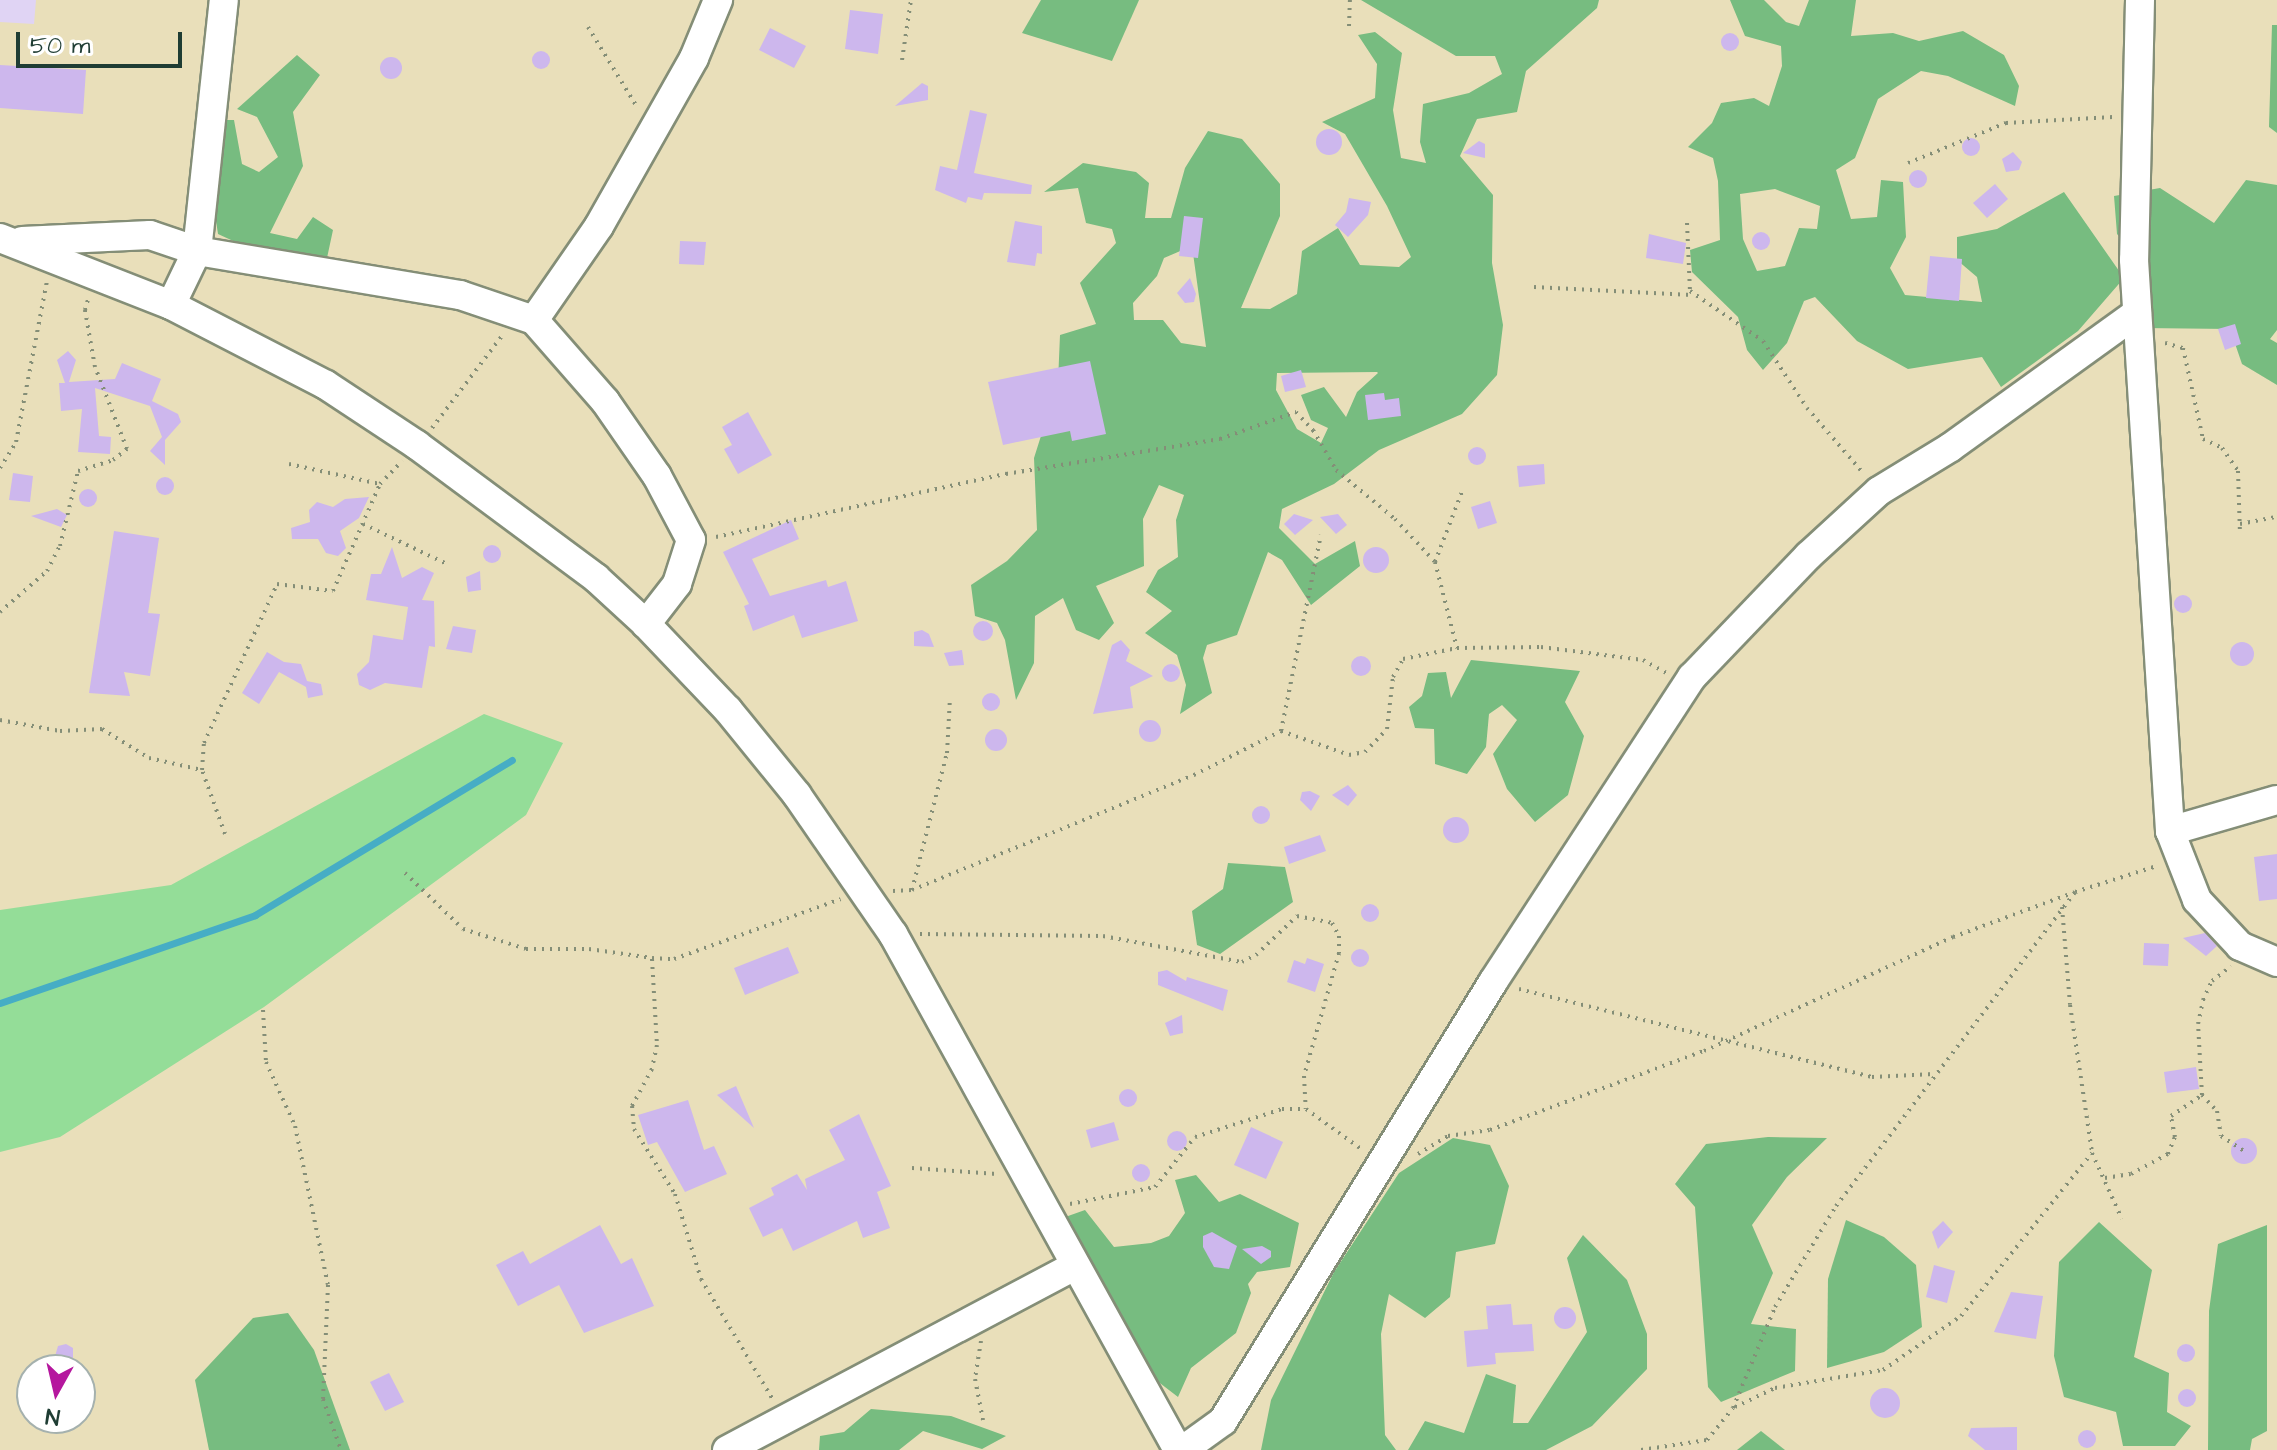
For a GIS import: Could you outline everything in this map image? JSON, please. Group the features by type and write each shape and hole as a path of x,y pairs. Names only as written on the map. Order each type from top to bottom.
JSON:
{"street":[{"path":"171,305 197,251 224,0"},
{"path":"526,318 599,226 694,58 718,0"},
{"path":"2140,0 2138,324 2170,831 2178,859 2197,900 2240,946 2277,962"},
{"path":"6,240 112,233 150,235 197,251 460,295 526,318 605,401 657,476 691,540 677,584 646,624"},
{"path":"6,240 52,255 171,305 326,385 417,445 596,578 646,624 728,710 893,934 1029,1173 1074,1266 1180,1450 1223,1421 1493,982 1687,685 1808,556 1879,491 2138,324"},
{"path":"2170,831 2277,800"},
{"path":"727,1450 1074,1266"}],"path":[{"path":"902,60 911,0"},
{"path":"1349,26 1350,0"},
{"path":"588,27 653,132"},
{"path":"1908,163 2006,123 2137,115"},
{"path":"1687,223 1687,285 1694,295 1763,341 1807,408 1879,491"},
{"path":"0,468 16,442 52,255"},
{"path":"0,612 47,571 60,546 78,471 127,449 95,367 85,310 101,275"},
{"path":"1534,287 1694,295"},
{"path":"225,834 202,770 204,743 277,584 333,591 380,484 526,318"},
{"path":"2138,324 2183,348 2203,439 2222,448 2238,471 2240,535"},
{"path":"691,540 737,534 793,517 864,509 1006,474 1220,439 1296,412 1313,430 1336,470 1395,519 1435,562 1457,648"},
{"path":"289,464 380,484"},
{"path":"1435,562 1463,489"},
{"path":"2240,524 2277,517"},
{"path":"363,524 449,565"},
{"path":"1281,731 1321,535"},
{"path":"405,873 463,929 526,949 589,949 674,959 825,902 912,890 1194,775 1281,731 1349,755 1365,752 1387,729 1393,677 1403,659 1457,648 1541,647 1643,660 1687,685"},
{"path":"912,890 947,753 950,698"},
{"path":"0,720 60,731 102,729 149,758 202,770"},
{"path":"1047,1210 1155,1187 1195,1137 1282,1109 1306,1109 1379,1164 1401,1164 1448,1136 1490,1130 1726,1041 1953,937 2075,892 2178,859"},
{"path":"1641,1450 1707,1440 1733,1408 1742,1378 1798,1269 1836,1206 2075,892"},
{"path":"2062,907 2070,1005 2092,1153 2122,1219"},
{"path":"893,934 1103,936 1242,962 1256,955 1297,916 1332,923 1339,936 1339,953 1307,1065 1302,1094 1306,1109"},
{"path":"2240,946 2228,971 2212,981 2203,1000 2198,1024 2202,1095 2217,1111 2221,1136 2247,1153"},
{"path":"652,958 657,1045 652,1069 632,1106 634,1129 675,1194 701,1279 785,1419"},
{"path":"1493,982 1872,1077 1934,1074"},
{"path":"263,1010 266,1062 295,1126 328,1285 323,1399 341,1450"},
{"path":"2104,1179 2131,1174 2168,1154 2175,1137 2171,1116 2202,1095"},
{"path":"1733,1408 1775,1388 1883,1370 1961,1316 2092,1153"},
{"path":"912,1168 960,1175 1029,1173"},
{"path":"970,1323 983,1346 975,1379 983,1420"}],"shaded area":[{"path":"0,0 36,0 34,24 0,22"}],"green space":[{"path":"1041,0 1139,0 1112,61 1022,33"},
{"path":"1361,0 1599,0 1597,8 1526,71 1517,112 1477,119 1460,156 1493,195 1492,263 1503,325 1497,375 1462,414 1379,450 1334,484 1282,509 1279,528 1315,564 1355,541 1360,566 1311,605 1282,560 1268,552 1237,635 1207,645 1203,658 1212,693 1180,714 1186,685 1177,655 1145,633 1172,611 1146,592 1158,570 1178,557 1176,520 1184,495 1159,485 1143,519 1144,566 1096,586 1114,623 1099,640 1076,630 1063,598 1035,616 1034,663 1016,700 1005,640 997,623 975,616 971,585 1007,561 1037,530 1034,458 1058,382 1060,335 1096,324 1080,283 1116,243 1112,229 1086,223 1078,188 1044,192 1083,163 1136,172 1149,183 1145,218 1171,218 1185,168 1208,131 1242,139 1280,184 1280,216 1241,308 1270,309 1297,294 1302,251 1338,228 1360,265 1399,267 1411,257 1387,206 1345,134 1322,122 1375,98 1377,64 1358,35 1375,32 1402,53 1393,110 1401,158 1426,163 1420,142 1423,104 1469,93 1502,74 1495,56 1456,56","holes":["1192,246 1206,347 1181,343 1163,320 1134,320 1133,303 1157,276 1164,258","1377,372 1378,373 1357,392 1346,417 1324,387 1301,395 1311,420 1328,428 1321,443 1297,429 1276,390 1277,373"]},
{"path":"1730,0 1764,0 1786,22 1799,26 1809,0 1856,0 1851,36 1893,33 1919,41 1963,31 2004,55 2019,86 2015,106 1948,76 1921,71 1878,99 1855,158 1836,170 1851,219 1877,217 1881,180 1903,182 1906,237 1890,268 1905,295 1982,302 1977,277 1957,260 1957,237 1997,229 2064,192 2124,278 2078,331 2001,387 1982,357 1908,369 1857,341 1815,297 1804,301 1787,343 1763,370 1747,350 1738,317 1692,272 1690,250 1720,240 1718,181 1713,158 1688,147 1712,123 1721,103 1754,98 1769,106 1782,66 1781,46 1745,36","holes":["1775,189 1820,206 1817,229 1799,228 1785,266 1757,271 1743,239 1740,194"]},
{"path":"2272,25 2277,25 2277,133 2269,127"},
{"path":"297,55 320,75 293,112 303,166 270,233 297,239 313,217 333,230 327,258 257,252 218,234 212,195 218,120 234,120 242,164 259,172 278,157 257,117 237,109"},
{"path":"2246,180 2277,185 2277,330 2270,339 2277,343 2277,385 2242,364 2230,329 2142,328 2142,263 2117,234 2114,196 2160,188 2214,223"},
{"path":"1471,660 1580,671 1565,702 1584,736 1568,795 1535,822 1507,789 1493,754 1517,720 1502,705 1489,714 1486,747 1467,774 1435,764 1434,729 1415,728 1409,707 1422,696 1428,673 1446,672 1451,698"},
{"path":"484,714 563,743 526,815 264,1007 60,1137 0,1152 0,910 171,885"},
{"path":"1228,863 1285,867 1293,902 1220,954 1197,945 1192,911 1223,889"},
{"path":"1768,1137 1827,1138 1787,1177 1752,1225 1773,1273 1751,1324 1796,1329 1795,1371 1721,1402 1708,1387 1695,1207 1675,1184 1706,1144"},
{"path":"1453,1138 1490,1145 1509,1186 1495,1244 1456,1252 1450,1297 1425,1318 1389,1294 1381,1334 1385,1435 1396,1450 1261,1450 1271,1400 1334,1272 1399,1173"},
{"path":"1196,1175 1219,1202 1240,1194 1299,1223 1290,1267 1257,1272 1248,1284 1251,1293 1236,1333 1191,1368 1178,1397 1139,1367 1054,1221 1085,1210 1114,1247 1151,1243 1169,1236 1185,1213 1175,1180"},
{"path":"1846,1220 1884,1237 1916,1265 1922,1327 1884,1352 1827,1368 1828,1279"},
{"path":"2099,1222 2152,1270 2134,1357 2169,1373 2167,1412 2191,1426 2175,1446 2123,1446 2116,1412 2064,1397 2054,1356 2059,1262"},
{"path":"2267,1225 2267,1431 2252,1439 2250,1450 2208,1450 2209,1311 2218,1244"},
{"path":"1583,1235 1627,1280 1647,1334 1647,1369 1592,1426 1546,1450 1408,1450 1425,1421 1464,1433 1486,1374 1516,1385 1513,1423 1528,1423 1587,1332 1567,1258"},
{"path":"288,1313 314,1350 350,1450 209,1450 195,1380 253,1318"},
{"path":"871,1409 951,1416 1006,1436 982,1449 923,1431 899,1450 819,1450 820,1436 844,1432"},
{"path":"1761,1431 1785,1450 1737,1450"}],"building":[{"path":"850,10 883,14 878,54 845,49"},
{"path":"770,28 806,46 794,68 759,50"},
{"path":"1726,33 1734,33 1739,42 1737,49 1726,51 1721,46 1721,38"},
{"path":"537,51 545,51 550,60 548,67 537,69 532,64 532,56"},
{"path":"391,57 399,60 402,68 399,76 391,79 383,76 380,68 383,60"},
{"path":"0,65 86,70 83,114 0,108"},
{"path":"922,83 928,86 928,100 895,106"},
{"path":"970,110 987,114 974,173 1032,185 1031,194 984,193 982,200 968,197 966,203 935,190 940,166 957,170"},
{"path":"1329,129 1338,133 1342,142 1338,151 1329,155 1320,151 1316,142 1320,133"},
{"path":"1967,138 1975,138 1980,147 1978,154 1967,156 1962,151 1962,143"},
{"path":"1479,141 1485,144 1485,158 1463,153"},
{"path":"2013,152 2022,162 2019,170 2006,172 2002,159"},
{"path":"1914,170 1922,170 1927,179 1925,186 1914,188 1909,183 1909,175"},
{"path":"1995,184 2008,199 1987,218 1973,203"},
{"path":"1349,198 1371,202 1368,215 1348,237 1335,225 1346,212"},
{"path":"1184,216 1203,218 1198,258 1179,256"},
{"path":"1015,221 1042,226 1042,254 1037,253 1035,266 1007,262"},
{"path":"1757,232 1765,232 1770,241 1768,248 1757,250 1752,245 1752,237"},
{"path":"1649,234 1686,243 1683,264 1646,258"},
{"path":"680,241 706,242 704,265 679,264"},
{"path":"1930,256 1962,259 1959,301 1926,298"},
{"path":"1190,278 1196,294 1194,302 1185,303 1177,293"},
{"path":"2235,324 2241,344 2225,350 2218,329"},
{"path":"68,351 76,360 69,382 115,379 122,363 161,379 152,401 178,414 181,422 165,440 165,465 150,451 162,437 150,406 95,388 99,436 111,437 110,454 78,452 82,409 61,411 59,383 65,383 57,360"},
{"path":"1090,361 1106,434 1072,441 1070,431 1003,445 988,382"},
{"path":"1301,370 1306,387 1285,392 1281,376"},
{"path":"1384,393 1385,400 1399,398 1401,416 1368,420 1365,395"},
{"path":"748,412 772,455 738,474 724,449 732,445 722,427"},
{"path":"1473,447 1481,447 1486,456 1484,463 1473,465 1468,460 1468,452"},
{"path":"1544,464 1545,484 1519,487 1517,466"},
{"path":"13,473 33,476 30,502 9,500"},
{"path":"161,477 169,477 174,486 172,493 161,495 156,490 156,482"},
{"path":"84,489 92,489 97,498 95,505 84,507 79,502 79,494"},
{"path":"369,497 359,518 340,531 346,548 338,556 326,553 318,539 292,539 291,528 310,522 309,510 317,502 333,507 345,499"},
{"path":"1490,501 1497,523 1478,529 1471,507"},
{"path":"57,509 67,515 61,527 31,516"},
{"path":"1294,514 1313,520 1295,535 1284,524"},
{"path":"1338,514 1347,525 1336,534 1320,517"},
{"path":"791,520 799,539 752,559 770,596 826,580 828,587 846,581 858,621 802,638 794,615 753,631 744,606 749,604 723,552"},
{"path":"114,531 159,538 148,613 160,614 150,676 124,672 130,696 89,693"},
{"path":"488,545 496,545 501,554 499,561 488,563 483,558 483,550"},
{"path":"392,547 402,578 422,567 434,573 422,600 434,601 435,647 429,646 422,688 385,683 370,690 359,685 357,674 369,662 373,635 403,640 408,607 366,600 371,574 381,574"},
{"path":"1376,547 1385,551 1389,560 1385,569 1376,573 1367,569 1363,560 1367,551"},
{"path":"480,571 481,590 468,592 466,577"},
{"path":"2179,595 2187,595 2192,604 2190,611 2179,613 2174,608 2174,600"},
{"path":"983,621 990,624 993,631 990,638 983,641 976,638 973,631 976,624"},
{"path":"453,626 476,630 472,653 446,649"},
{"path":"922,630 929,634 934,647 914,646 914,632"},
{"path":"1121,640 1130,650 1126,661 1153,676 1130,687 1133,708 1093,714 1112,645"},
{"path":"2242,642 2251,645 2254,654 2251,663 2242,666 2233,663 2230,654 2233,645"},
{"path":"962,650 964,665 949,666 944,653"},
{"path":"267,652 284,662 301,664 307,681 321,684 323,695 308,698 306,687 279,672 259,704 242,693"},
{"path":"1357,656 1365,656 1371,666 1365,676 1357,676 1351,670 1351,662"},
{"path":"1167,664 1175,664 1180,673 1178,680 1167,682 1162,677 1162,669"},
{"path":"987,693 995,693 1000,702 998,709 987,711 982,706 982,698"},
{"path":"1150,720 1158,723 1161,731 1158,739 1150,742 1142,739 1139,731 1142,723"},
{"path":"992,729 1000,729 1007,740 1000,751 992,751 985,744 985,736"},
{"path":"1348,785 1357,795 1348,806 1332,795"},
{"path":"1310,791 1320,796 1311,811 1300,800 1302,792"},
{"path":"1257,806 1265,806 1270,815 1268,822 1257,824 1252,819 1252,811"},
{"path":"1456,817 1465,821 1469,830 1465,839 1456,843 1447,839 1443,830 1447,821"},
{"path":"1320,835 1326,851 1289,864 1284,847"},
{"path":"2277,854 2277,899 2259,901 2254,857"},
{"path":"1366,904 1374,904 1379,913 1377,920 1366,922 1361,917 1361,909"},
{"path":"2205,933 2217,946 2206,956 2183,938"},
{"path":"2144,943 2169,944 2168,966 2143,965"},
{"path":"788,947 799,973 745,995 734,968"},
{"path":"1356,949 1364,949 1369,958 1367,965 1356,967 1351,962 1351,954"},
{"path":"1307,958 1324,964 1315,992 1287,982 1294,960 1305,964"},
{"path":"1167,970 1186,981 1187,977 1228,990 1223,1011 1158,985 1158,972"},
{"path":"1182,1015 1183,1033 1170,1036 1165,1023"},
{"path":"2196,1067 2199,1089 2167,1093 2164,1072"},
{"path":"736,1086 754,1128 717,1095"},
{"path":"1124,1089 1132,1089 1137,1098 1135,1105 1124,1107 1119,1102 1119,1094"},
{"path":"688,1100 704,1150 714,1146 727,1174 685,1192 657,1142 648,1145 638,1115"},
{"path":"859,1114 891,1186 877,1192 890,1228 863,1238 857,1221 793,1251 782,1228 763,1237 749,1208 774,1195 771,1188 797,1174 807,1190 805,1179 845,1160 829,1130"},
{"path":"1114,1122 1119,1140 1091,1148 1086,1130"},
{"path":"1251,1127 1283,1142 1266,1179 1234,1165"},
{"path":"1177,1131 1184,1134 1187,1141 1184,1148 1177,1151 1170,1148 1167,1141 1170,1134"},
{"path":"2244,1138 2253,1142 2257,1151 2253,1160 2244,1164 2235,1160 2231,1151 2235,1142"},
{"path":"1137,1164 1145,1164 1150,1173 1148,1180 1137,1182 1132,1177 1132,1169"},
{"path":"1943,1221 1953,1232 1938,1249 1932,1232"},
{"path":"600,1225 621,1264 632,1258 654,1306 584,1333 559,1285 518,1306 496,1265 523,1251 530,1264"},
{"path":"1212,1232 1237,1246 1229,1269 1214,1267 1203,1247 1203,1236"},
{"path":"1262,1246 1271,1251 1271,1257 1261,1264 1242,1249"},
{"path":"1934,1265 1955,1271 1947,1303 1926,1297"},
{"path":"2011,1292 2043,1296 2036,1339 1994,1332"},
{"path":"1511,1304 1513,1325 1532,1324 1534,1351 1495,1353 1496,1364 1467,1367 1464,1331 1488,1329 1486,1306"},
{"path":"1561,1307 1569,1307 1576,1318 1569,1329 1561,1329 1554,1322 1554,1314"},
{"path":"66,1344 73,1348 73,1354 56,1354 58,1346"},
{"path":"2182,1344 2190,1344 2195,1353 2193,1360 2182,1362 2177,1357 2177,1349"},
{"path":"389,1373 404,1402 385,1411 370,1382"},
{"path":"1885,1388 1891,1389 1899,1397 1899,1409 1891,1417 1885,1418 1879,1417 1871,1409 1870,1403 1871,1397 1879,1389"},
{"path":"2183,1389 2191,1389 2196,1398 2194,1405 2183,1407 2178,1402 2178,1394"},
{"path":"2017,1427 2017,1450 1985,1450 1968,1436 1971,1428"},
{"path":"2083,1430 2091,1430 2096,1439 2094,1446 2083,1448 2078,1443 2078,1435"}],"waterway":[{"path":"0,1003 255,915 512,760"}]}
